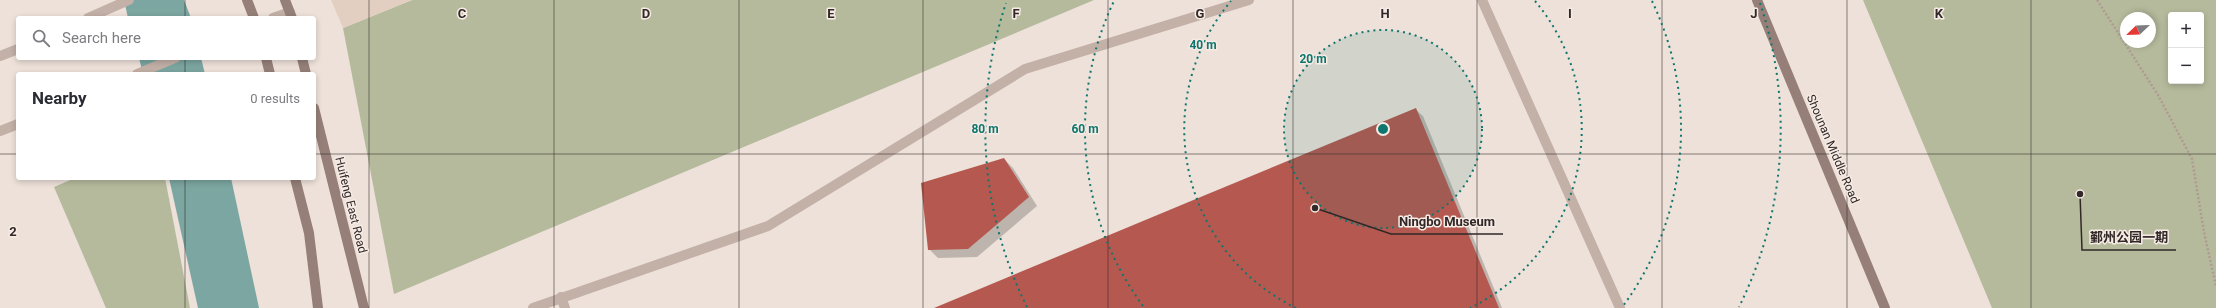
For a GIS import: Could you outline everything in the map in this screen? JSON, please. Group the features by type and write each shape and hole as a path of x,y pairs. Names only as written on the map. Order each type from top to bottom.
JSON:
{"street":[{"path":"247,0 253,16"},
{"path":"286,0 291,15"},
{"name":"Shounan Middle Road","path":"1757,0 1885,308"},
{"path":"266,60 270,72"},
{"path":"302,60 306,72"},
{"name":"Huifeng East Road","path":"316,116 364,308"},
{"path":"296,180 309,233 318,308"}],"lane":[{"path":"93,16 129,0"},
{"path":"533,308 560,297 768,226 1025,69 1249,0"},
{"path":"1482,0 1620,308"},
{"path":"0,56 16,50"},
{"path":"142,72 170,60"},
{"path":"0,131 16,125"},
{"path":"560,297 565,308"}],"path":[{"path":"2097,0 2158,96 2192,159 2204,232 2216,286"}],"green space":[{"path":"412,0 1094,0 394,294 343,28"},
{"path":"1863,0 2216,0 2216,308 1992,308"},
{"path":"70,180 165,180 190,308 106,308 54,187"}],"shaded area":[{"path":"331,0 412,0 343,28"}],"water":[{"path":"124,0 184,0 190,16 128,16"},
{"path":"140,60 202,60 204,72 142,72"},
{"path":"169,180 231,180 259,308 198,308"}],"building":[{"path":"1416,108 1499,308 934,308 1203,196"},
{"path":"1004,158 1029,197 968,249 928,250 921,183"}],"place":[{"name":"鄞州公园一期","path":"2080,194"},
{"name":"Ningbo Museum","path":"1315,208"}]}
